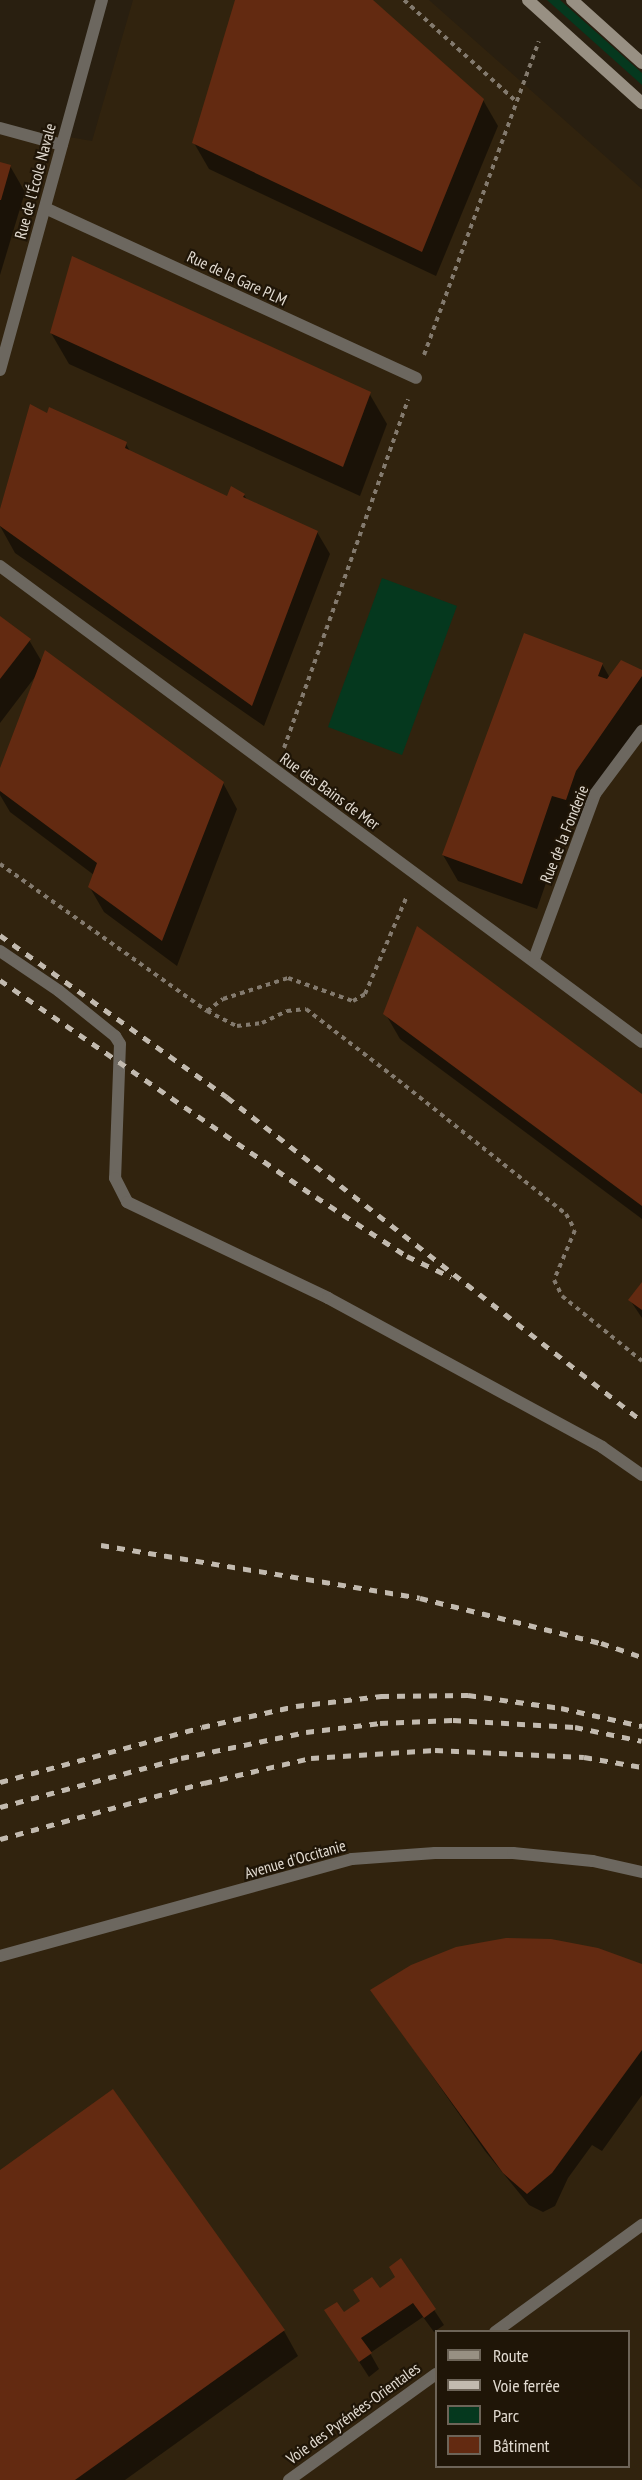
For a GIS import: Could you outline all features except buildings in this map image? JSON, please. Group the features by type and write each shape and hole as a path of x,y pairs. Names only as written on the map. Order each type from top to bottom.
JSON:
{"main road":[{"path":"528,0 642,103"},
{"path":"572,0 642,63"}],"street":[{"name":"Rue de l'École Navale","path":"0,370 102,0"},
{"path":"0,128 62,145"},
{"name":"Rue de la Gare PLM","path":"45,208 416,378"},
{"name":"Rue des Bains de Mer","path":"0,566 534,959 642,1042"},
{"name":"Rue de la Fonderie","path":"534,959 595,794 642,731"},
{"path":"0,951 59,990 115,1036 120,1044 115,1178 127,1202 328,1298 602,1448 642,1475"},
{"name":"Avenue d'Occitanie","path":"0,1956 352,1859 435,1853 513,1853 593,1861 642,1872"},
{"path":"496,2330 642,2225"},
{"name":"Voie des Pyrénées-Orientales","path":"289,2480 435,2375"}],"path":[{"path":"404,0 517,102"},
{"path":"0,864 207,1011 237,1026 262,1023 287,1011 306,1009 567,1214 575,1230 554,1280 562,1296 642,1361"},
{"path":"207,1011 223,999 288,978 353,1000 365,994 417,874"}],"shaded area":[{"path":"133,0 429,0 642,189 642,2480 0,2480 0,125 92,141"}],"green space":[{"path":"547,0 560,0 642,73 642,85"},
{"path":"382,578 457,606 402,755 328,727"}],"railway":[{"path":"0,935 227,1097 642,1421"},
{"path":"0,980 316,1197 407,1256 451,1277"},
{"path":"101,1545 420,1598 601,1643 642,1657"},
{"path":"0,1782 202,1727 296,1706 381,1696 468,1695 561,1708 642,1726"},
{"path":"0,1807 181,1758 306,1732 380,1723 453,1720 575,1727 642,1741"},
{"path":"0,1839 204,1783 311,1758 435,1750 584,1757 642,1767"}]}
